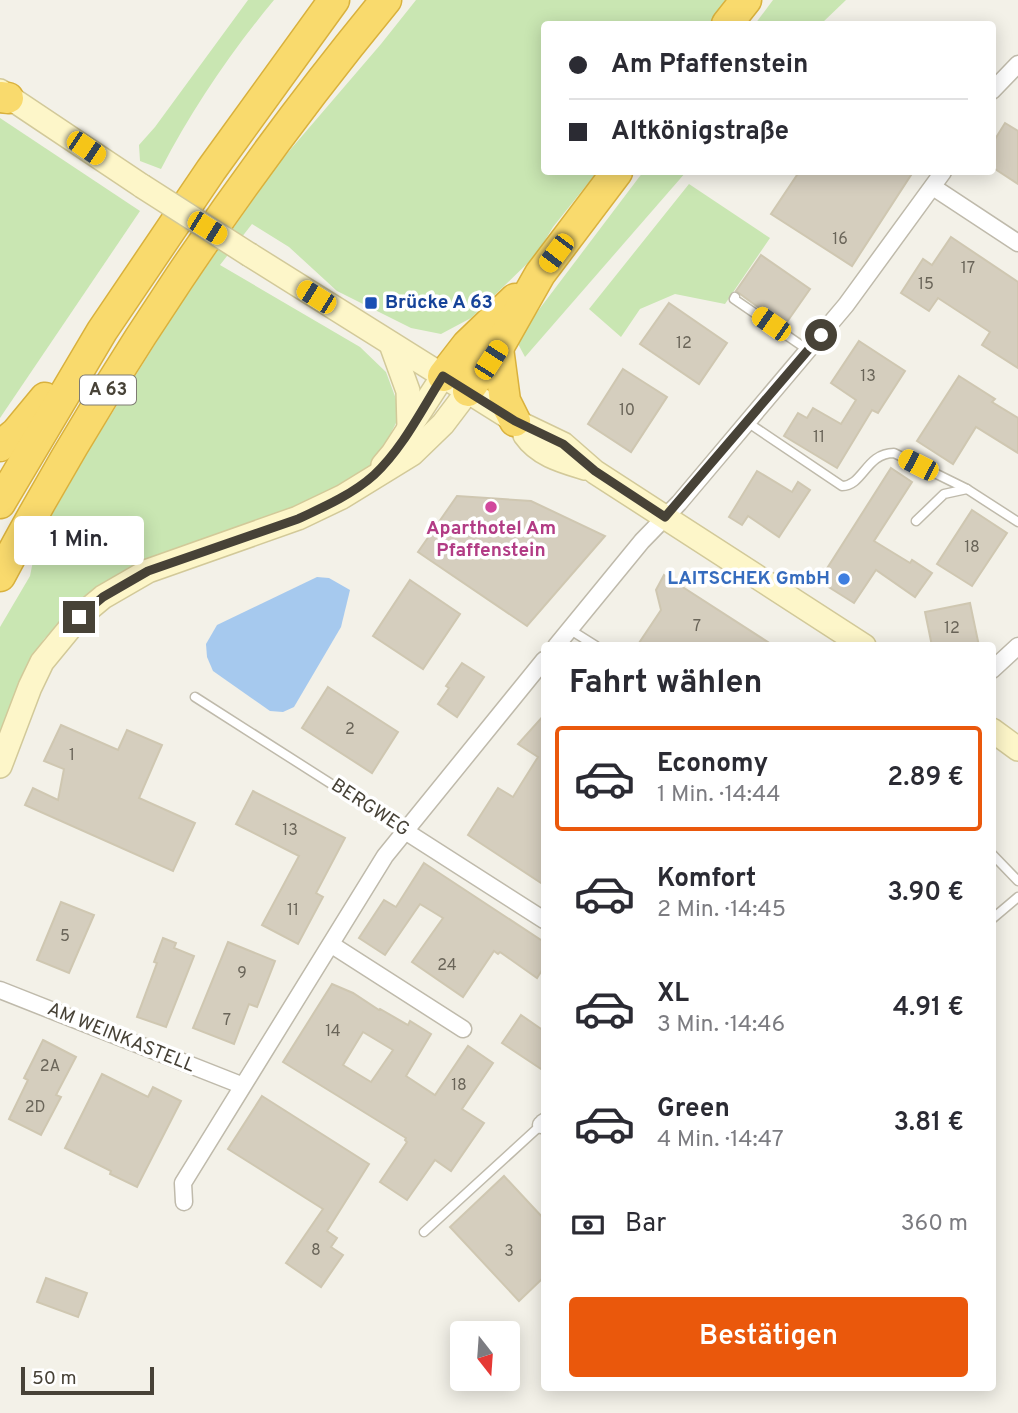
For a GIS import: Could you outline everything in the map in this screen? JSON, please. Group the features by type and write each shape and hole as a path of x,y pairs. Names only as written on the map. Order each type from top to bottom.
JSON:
{"highway":[{"name":"A 63","path":"0,503 102,331 211,170 334,0"},
{"name":"A 63","path":"0,576 130,355 228,210 386,0"},
{"path":"729,21 746,0"},
{"path":"455,384 498,348 540,274 615,175"},
{"path":"455,384 467,345 540,274"},
{"path":"0,446 16,433 102,331"},
{"path":"498,348 505,401 515,421"}],"main road":[{"path":"2,95 455,384 515,421 563,444 595,471 858,642"},
{"path":"391,344 408,391 410,427"},
{"path":"374,475 410,427 455,384"},
{"path":"0,766 42,662 79,617 103,597 148,571 266,531 320,509 374,475 394,466 443,424 455,384"},
{"path":"996,733 1018,749"}],"street":[{"path":"996,86 1018,64"},
{"path":"559,642 846,305 941,175"},
{"path":"933,187 1018,243"},
{"path":"996,666 1018,646"},
{"path":"184,1202 183,1183 385,856 541,664"},
{"name":"BERGWEG","path":"405,831 541,918"},
{"path":"332,945 463,1028"},
{"name":"AM WEINKASTELL","path":"0,990 241,1086"}],"lane":[{"path":"735,297 734,299 808,350"},
{"path":"747,422 842,486 853,482 877,456 894,453 967,489 1018,522"},
{"path":"916,521 944,494 967,489"},
{"path":"569,629 590,642"},
{"name":"BERGWEG","path":"195,696 405,831"},
{"path":"996,857 1018,881"},
{"path":"996,916 1018,897"},
{"path":"424,1232 541,1125"}],"green space":[{"path":"248,0 274,0 213,82 161,169 140,161 139,145"},
{"path":"416,0 731,0 714,21 541,21 541,175 595,175 553,227 536,255 471,318 441,334 411,328 337,291 289,247 252,224 220,265 360,347 386,372 396,399 396,423 386,443 367,469 294,510 75,608 44,639 23,678 0,733 0,627 30,576 37,541 89,450 177,309 278,164"},
{"path":"773,0 846,0 824,21 757,21"},
{"path":"0,118 140,211 0,418"},
{"path":"641,175 683,175 525,357 516,340"},
{"path":"689,184 770,238 725,304 675,294 640,309 621,337 589,309"}],"water":[{"path":"317,577 329,578 350,590 341,627 294,707 283,712 270,711 213,671 207,657 206,644 217,625"}],"building":[{"path":"1005,123 1018,131 1018,184 996,170 996,138"},
{"path":"797,175 911,175 852,266 771,214"},
{"path":"951,237 1018,282 1018,368 982,345 990,332 938,298 929,311 901,293 923,259 932,265"},
{"path":"761,255 810,289 784,326 736,291"},
{"path":"669,303 727,343 699,384 640,344"},
{"path":"859,341 905,371 878,413 872,410 837,468 784,436 798,413 807,418 813,408 841,424 856,400 831,383"},
{"path":"623,369 667,397 631,452 588,424"},
{"path":"959,376 995,399 992,402 1018,418 1018,453 976,427 953,464 917,441"},
{"path":"891,468 912,482 874,541 932,573 915,597 876,570 854,603 819,581"},
{"path":"757,471 792,492 798,482 810,490 779,537 748,516 742,525 729,517"},
{"path":"457,496 531,501 605,536 527,626 418,552"},
{"path":"972,510 1007,533 972,586 937,564"},
{"path":"664,575 768,642 640,642 661,610 656,590"},
{"path":"410,580 460,614 423,669 373,636"},
{"path":"970,603 978,642 931,642 925,612"},
{"path":"462,663 484,677 457,717 438,704 449,688 446,686"},
{"path":"328,687 398,732 372,773 302,728"},
{"path":"541,718 541,883 468,835 498,788 513,797 538,757 518,744"},
{"path":"61,725 118,750 127,730 162,745 139,798 195,823 173,871 25,805 33,788 58,800 64,769 44,761"},
{"path":"253,791 345,838 316,893 323,897 298,944 262,925 299,856 236,824"},
{"path":"424,863 541,940 541,972 537,978 500,952 498,954 494,951 463,997 412,962 443,918 420,904 385,955 359,938 384,900 396,907"},
{"path":"61,902 94,915 69,973 37,960"},
{"path":"163,938 176,943 174,948 194,956 166,1027 137,1017 157,963 154,962"},
{"path":"228,942 275,961 257,1007 249,1004 234,1044 193,1028"},
{"path":"332,984 408,1025 410,1021 431,1034 406,1076 435,1095 468,1046 493,1063 462,1109 484,1123 451,1171 435,1160 407,1200 380,1182 407,1142 406,1138 283,1062","holes":["363,1032 393,1050 371,1082 343,1065"]},
{"path":"521,1015 541,1029 541,1069 502,1043"},
{"path":"43,1040 76,1057 56,1095 61,1097 41,1135 9,1119 28,1080 24,1078"},
{"path":"102,1074 148,1097 153,1087 181,1101 137,1187 65,1148"},
{"path":"262,1096 369,1164 327,1231 337,1238 331,1247 343,1255 321,1287 286,1263 323,1209 228,1149"},
{"path":"504,1176 541,1216 541,1280 519,1301 450,1227"},
{"path":"46,1278 87,1293 78,1317 37,1302"}],"place":[{"name":"Brücke A 63","path":"371,303"},
{"name":"Aparthotel Am Pfaffenstein","path":"491,507"},
{"name":"LAITSCHEK GmbH","path":"844,579"}],"route":[{"path":"79,617 125,582 148,571 298,519 362,484 374,475 393,453 443,376 515,421 563,444 595,471 665,517 821,335"}]}
